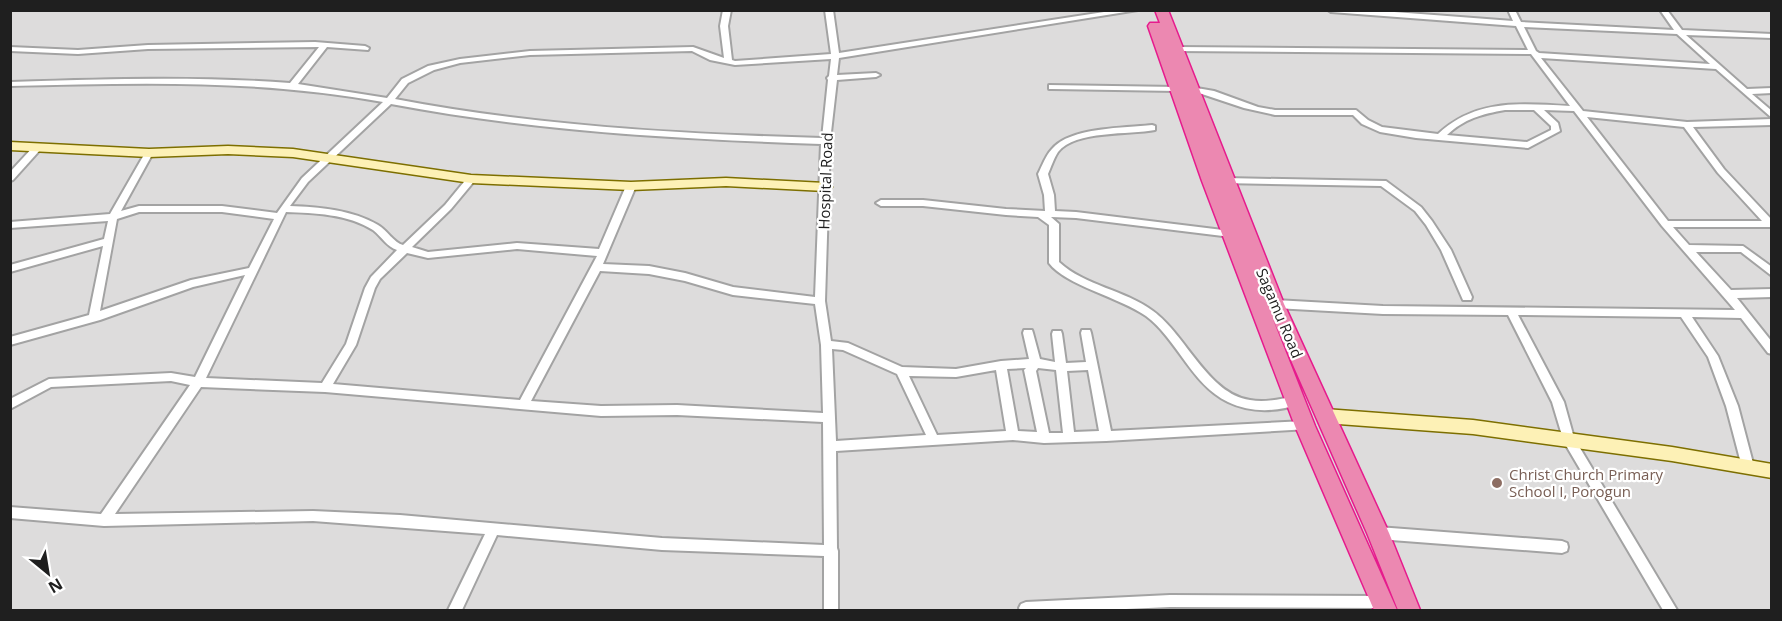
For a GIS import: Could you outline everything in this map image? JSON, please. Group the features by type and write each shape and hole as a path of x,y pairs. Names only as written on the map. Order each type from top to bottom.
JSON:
{"highway":[{"name":"Sagamu Road","path":"1149,10 1225,181 1275,304 1378,533 1408,610"},
{"name":"Sagamu Road","path":"1161,10 1176,49 1184,89 1231,234 1305,426 1383,606"},
{"path":"1279,358 1299,356"}],"street":[{"path":"727,10 724,26 728,61"},
{"name":"Hospital Road","path":"829,10 835,56 826,141 820,301 826,345 830,446 831,610"},
{"path":"104,520 198,382 281,213 305,180 390,99 405,81 431,68 460,61 530,52 693,49 728,61 747,63 835,56 1135,10"},
{"path":"1331,10 1681,34 1772,36"},
{"path":"1511,10 1535,53 1665,224 1728,294 1772,350"},
{"path":"1663,10 1681,34 1772,117"},
{"path":"10,49 78,52 148,46 315,44 323,47 366,48"},
{"path":"292,86 323,47"},
{"path":"1176,49 1535,53 1716,67"},
{"path":"831,78 876,75"},
{"path":"10,84 180,80 292,86 390,99 486,118 571,128 684,136 826,141"},
{"path":"1052,87 1212,91 1248,107 1268,112 1350,112 1356,113 1365,122 1380,129 1416,135 1528,145 1556,131 1556,125 1537,108"},
{"path":"1745,92 1772,90"},
{"path":"1441,136 1460,119 1501,108 1580,111 1688,125 1772,122"},
{"path":"1688,125 1721,171 1771,224"},
{"path":"1045,213 1049,195 1043,174 1059,146 1085,135 1152,128"},
{"path":"10,146 149,153 228,150 293,153 471,179 631,186 726,182 825,187"},
{"path":"10,178 37,148"},
{"path":"94,317 113,217 149,153"},
{"path":"325,388 351,345 370,288 376,277 406,249 471,179"},
{"path":"1225,181 1383,183 1418,209 1429,223 1446,250 1467,297"},
{"path":"524,403 597,267 631,186"},
{"path":"881,203 923,203 1076,214 1231,234"},
{"path":"10,225 113,217 139,209 222,209 281,213 326,210 344,214 388,235 394,246 428,255 517,246 602,253"},
{"path":"1045,213 1054,224 1054,262 1058,267 1147,312 1166,326 1204,375 1224,395 1245,404 1262,406 1296,401"},
{"path":"1054,224 1076,214"},
{"path":"1665,224 1771,224"},
{"path":"10,269 109,241"},
{"path":"1686,248 1743,249 1772,273"},
{"path":"597,267 649,270 684,276 734,291 820,301"},
{"path":"10,341 94,317 177,286 229,273 251,271"},
{"path":"1728,294 1772,293"},
{"path":"1275,304 1383,310 1512,313 1744,314"},
{"path":"1512,313 1558,402 1568,439 1670,610"},
{"path":"1685,315 1713,356 1732,406 1748,467"},
{"path":"1028,333 1035,363 1030,370 1044,438"},
{"path":"1086,333 1106,436"},
{"path":"1057,334 1063,367 1069,436"},
{"path":"826,345 844,346 900,371 956,373 1000,365 1035,363 1063,367 1093,366"},
{"path":"1000,365 1013,435"},
{"path":"900,371 934,440"},
{"path":"10,405 49,383 171,377 198,382 325,388 601,411 676,410 828,418"},
{"path":"1325,416 1473,427 1568,439 1772,471"},
{"path":"830,446 1013,435 1044,438 1305,426"},
{"path":"10,512 104,520 313,516 662,544 832,551"},
{"path":"455,610 494,529"},
{"path":"1378,533 1562,547"},
{"path":"1026,608 1170,601 1383,606"}],"shaded area":[{"path":"11,11 1771,11 1771,610 11,610"}],"place":[{"name":"Christ Church Primary School I, Porogun","path":"1497,483"}]}
